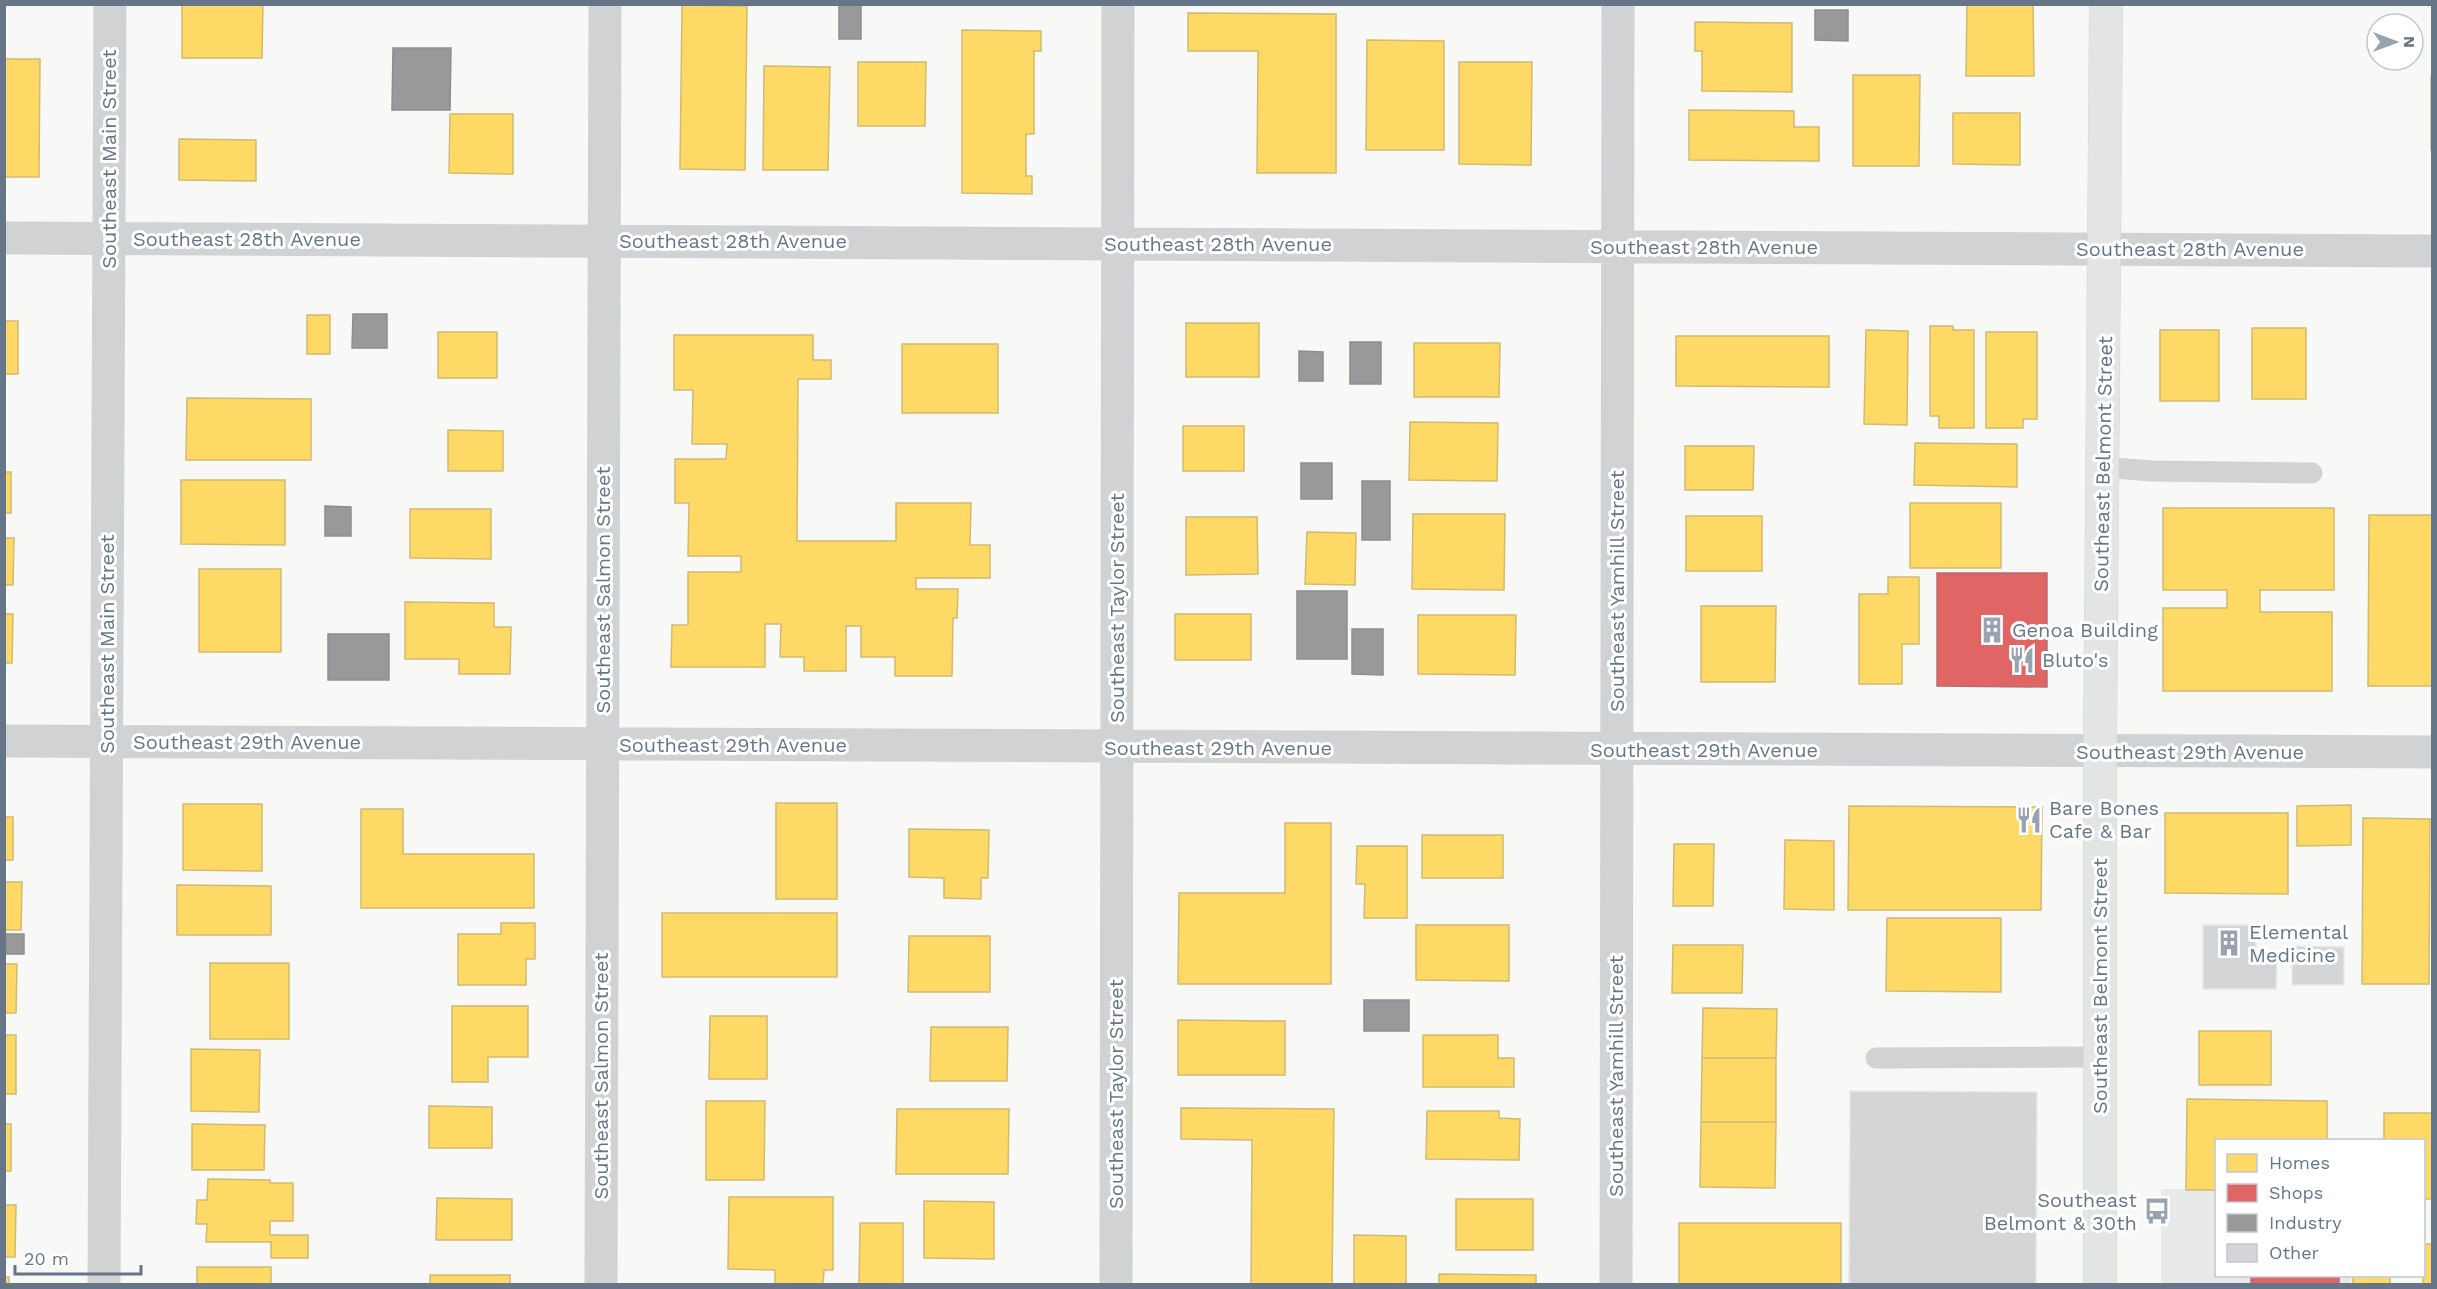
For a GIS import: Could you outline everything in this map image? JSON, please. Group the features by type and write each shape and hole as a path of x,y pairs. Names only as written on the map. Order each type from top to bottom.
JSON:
{"main road":[{"name":"Southeast Belmont Street","path":"2100,1284 2100,751 2106,4"}],"street":[{"name":"Southeast Main Street","path":"104,1284 110,4"},
{"name":"Southeast Salmon Street","path":"601,1284 605,4"},
{"name":"Southeast Taylor Street","path":"1116,1284 1119,4"},
{"name":"Southeast Yamhill Street","path":"1616,1284 1618,4"},
{"name":"Southeast 28th Avenue","path":"4,237 2433,250"},
{"name":"Southeast 29th Avenue","path":"4,741 2433,752"}],"lane":[{"path":"2102,467 2151,471 2312,473"},
{"path":"1876,1059 2100,1057"}],"shaded area":[{"path":"2161,1189 2215,1189 2215,1277 2351,1277 2351,1284 2161,1284"}],"building: Homes":[{"path":"182,4 263,4 262,58 182,58"},
{"path":"1967,4 2033,4 2034,76 1966,76"},
{"path":"682,5 747,6 745,170 680,169"},
{"path":"1188,13 1336,14 1336,173 1257,173 1258,51 1188,51"},
{"path":"1695,22 1792,23 1792,92 1702,91 1702,51 1695,51"},
{"path":"962,30 1041,31 1041,51 1034,51 1034,134 1026,134 1026,176 1032,176 1032,194 962,193"},
{"path":"1367,40 1444,41 1444,150 1366,150"},
{"path":"4,59 40,59 39,177 4,177"},
{"path":"858,62 926,62 925,126 858,126"},
{"path":"1459,62 1532,62 1531,165 1459,164"},
{"path":"764,66 830,67 828,170 763,170"},
{"path":"1853,75 1920,75 1919,166 1853,166"},
{"path":"2432,76 2432,150 2431,150"},
{"path":"1689,110 1794,111 1794,127 1819,127 1819,161 1689,160"},
{"path":"1953,113 2020,113 2020,165 1953,164"},
{"path":"450,114 513,114 513,174 449,173"},
{"path":"179,139 256,140 256,181 179,180"},
{"path":"307,315 330,315 330,354 307,354"},
{"path":"4,321 18,321 18,374 4,374"},
{"path":"1186,323 1259,323 1259,377 1186,377"},
{"path":"1930,326 1953,326 1953,330 1974,330 1974,428 1939,428 1939,416 1930,416"},
{"path":"2252,328 2306,328 2306,399 2252,399"},
{"path":"1866,330 1908,331 1907,425 1864,424"},
{"path":"2160,330 2219,330 2219,401 2160,401"},
{"path":"438,332 497,332 497,378 438,378"},
{"path":"1986,332 2037,332 2037,419 2023,419 2023,428 1986,428"},
{"path":"674,335 813,335 813,360 831,360 831,379 798,379 797,541 896,541 896,503 971,503 970,545 990,545 990,578 916,578 916,589 958,589 957,618 953,618 952,676 895,676 895,657 861,657 861,626 846,626 846,671 804,671 804,657 780,657 781,624 765,624 765,667 671,667 672,625 688,625 688,572 741,572 741,556 688,556 689,503 675,503 675,459 726,459 727,444 692,444 693,390 674,390"},
{"path":"1676,336 1829,336 1829,387 1676,386"},
{"path":"1414,343 1500,343 1499,397 1414,397"},
{"path":"902,344 998,344 998,413 902,413"},
{"path":"187,398 311,399 311,460 186,460"},
{"path":"1410,422 1498,423 1497,481 1409,480"},
{"path":"1183,426 1244,426 1244,471 1183,471"},
{"path":"448,430 503,431 503,471 448,471"},
{"path":"1915,443 2017,444 2017,487 1914,485"},
{"path":"1685,446 1754,446 1753,490 1685,490"},
{"path":"4,472 11,472 11,513 4,513"},
{"path":"181,480 285,480 285,545 181,544"},
{"path":"1910,503 2001,503 2001,568 1910,568"},
{"path":"2163,508 2334,508 2334,590 2260,590 2260,612 2332,612 2332,691 2163,691 2163,608 2227,608 2227,590 2163,590"},
{"path":"410,509 491,509 491,559 410,558"},
{"path":"1413,514 1505,514 1504,590 1412,589"},
{"path":"2369,515 2432,515 2432,686 2368,686"},
{"path":"1686,516 1762,516 1762,571 1686,571"},
{"path":"1186,517 1257,517 1258,574 1186,575"},
{"path":"1307,532 1356,533 1355,585 1305,584"},
{"path":"4,538 14,538 13,585 4,585"},
{"path":"199,569 281,569 281,652 199,652"},
{"path":"1888,577 1919,577 1919,644 1902,644 1902,684 1859,684 1859,594 1888,594"},
{"path":"405,602 494,603 494,627 511,627 510,674 459,674 459,659 405,659"},
{"path":"1701,606 1776,606 1775,682 1701,682"},
{"path":"4,614 13,614 12,663 4,663"},
{"path":"1175,614 1251,614 1251,660 1175,660"},
{"path":"1418,615 1516,615 1515,675 1418,674"},
{"path":"776,803 837,803 837,899 776,899"},
{"path":"183,804 262,804 262,871 183,870"},
{"path":"2351,805 2351,845 2297,846 2297,806"},
{"path":"1849,806 2042,807 2041,910 1848,910"},
{"path":"361,809 403,809 403,854 534,854 534,908 361,908"},
{"path":"2165,813 2288,813 2288,894 2165,893"},
{"path":"4,817 13,817 13,860 4,860"},
{"path":"2363,818 2430,819 2429,984 2362,984"},
{"path":"1285,823 1331,823 1331,984 1178,984 1179,893 1285,893"},
{"path":"909,829 989,830 988,878 981,878 981,899 944,898 944,878 909,877"},
{"path":"1422,835 1503,835 1503,878 1422,878"},
{"path":"1785,840 1834,841 1834,910 1784,909"},
{"path":"1674,844 1714,844 1713,906 1673,906"},
{"path":"1357,846 1407,846 1407,918 1364,918 1365,884 1356,884"},
{"path":"4,882 22,882 21,930 4,930"},
{"path":"177,885 271,886 271,935 177,935"},
{"path":"662,913 837,913 837,977 662,977"},
{"path":"1887,918 2001,918 2001,992 1886,991"},
{"path":"501,923 535,923 535,959 526,959 526,985 458,985 458,934 501,934"},
{"path":"1416,925 1509,925 1509,981 1416,980"},
{"path":"909,936 990,936 990,992 908,992"},
{"path":"1673,945 1743,945 1742,993 1672,993"},
{"path":"210,963 289,963 289,1039 210,1039"},
{"path":"4,964 17,964 16,1013 4,1013"},
{"path":"452,1006 528,1006 528,1057 488,1057 488,1082 452,1082"},
{"path":"1703,1008 1777,1009 1776,1058 1702,1058"},
{"path":"710,1016 767,1016 767,1079 709,1079"},
{"path":"1178,1020 1285,1021 1285,1075 1178,1075"},
{"path":"931,1027 1008,1027 1007,1081 930,1081"},
{"path":"2199,1031 2271,1031 2271,1085 2199,1085"},
{"path":"4,1035 16,1035 16,1094 4,1094"},
{"path":"1423,1035 1498,1035 1498,1058 1514,1058 1514,1087 1423,1087"},
{"path":"191,1049 260,1050 259,1112 191,1111"},
{"path":"1702,1058 1776,1058 1776,1122 1701,1122"},
{"path":"2187,1099 2327,1101 2327,1139 2215,1139 2215,1190 2186,1190"},
{"path":"706,1101 765,1101 764,1180 706,1180"},
{"path":"429,1106 492,1107 492,1148 429,1148"},
{"path":"1181,1108 1334,1109 1332,1284 1251,1284 1252,1140 1181,1139"},
{"path":"897,1109 1009,1109 1008,1174 896,1174"},
{"path":"1427,1111 1499,1111 1499,1118 1520,1119 1519,1160 1426,1159"},
{"path":"2384,1113 2432,1113 2432,1199 2425,1199 2425,1139 2384,1139"},
{"path":"1701,1122 1776,1122 1775,1188 1700,1187"},
{"path":"4,1124 11,1124 11,1171 4,1171"},
{"path":"192,1124 265,1125 264,1170 192,1170"},
{"path":"208,1179 270,1180 270,1183 293,1183 293,1221 270,1221 270,1235 308,1235 308,1258 271,1258 271,1242 206,1242 207,1224 196,1224 197,1200 207,1200"},
{"path":"729,1197 833,1197 833,1270 824,1270 823,1284 775,1284 775,1270 728,1269"},
{"path":"437,1198 512,1199 512,1240 436,1240"},
{"path":"1456,1199 1533,1199 1533,1250 1456,1250"},
{"path":"924,1201 994,1202 994,1259 924,1258"},
{"path":"4,1205 16,1205 15,1257 4,1257"},
{"path":"860,1223 903,1223 903,1284 859,1284"},
{"path":"1679,1223 1841,1223 1841,1284 1679,1284"},
{"path":"1354,1235 1406,1236 1406,1284 1354,1284"},
{"path":"2425,1244 2432,1244 2432,1284 2423,1284"},
{"path":"197,1267 271,1267 271,1284 197,1284"},
{"path":"1439,1274 1536,1275 1536,1284 1439,1284"},
{"path":"430,1275 510,1275 510,1284 430,1284"},
{"path":"4,1277 9,1277 9,1284 4,1284"},
{"path":"2353,1277 2390,1277 2390,1284 2353,1284"}],"building: Shops":[{"name":"Genoa Building","path":"1937,573 2047,573 2047,687 1937,686"},
{"path":"2251,1277 2339,1277 2339,1284 2251,1284"}],"building: Industry":[{"path":"839,4 861,4 861,39 839,39"},
{"path":"1815,10 1848,10 1848,41 1815,40"},
{"path":"393,48 451,48 450,110 392,110"},
{"path":"353,314 387,314 387,348 352,348"},
{"path":"1350,342 1381,342 1381,384 1350,384"},
{"path":"1299,351 1323,352 1323,381 1299,381"},
{"path":"1301,463 1332,463 1332,499 1301,499"},
{"path":"1362,481 1390,481 1390,540 1362,540"},
{"path":"325,506 351,507 351,536 325,536"},
{"path":"1297,591 1347,591 1347,659 1297,659"},
{"path":"1352,629 1383,629 1383,675 1352,674"},
{"path":"328,634 389,634 389,680 328,680"},
{"path":"4,934 24,934 24,954 4,954"},
{"path":"1364,1000 1409,1000 1409,1031 1364,1031"}],"building: Other":[{"name":"Elemental Medicine","path":"2203,925 2256,925 2256,960 2277,960 2276,989 2203,989"},
{"path":"2292,946 2344,947 2344,985 2292,985"},
{"path":"1850,1091 2037,1092 2036,1284 1849,1284"}],"place":[{"name":"Genoa Building","path":"1992,630"},
{"name":"Bluto's","path":"2022,660"},
{"name":"Bare Bones Cafe & Bar","path":"2029,820"},
{"name":"Elemental Medicine","path":"2229,943"},
{"name":"Southeast Belmont & 30th","path":"2157,1211"}]}
